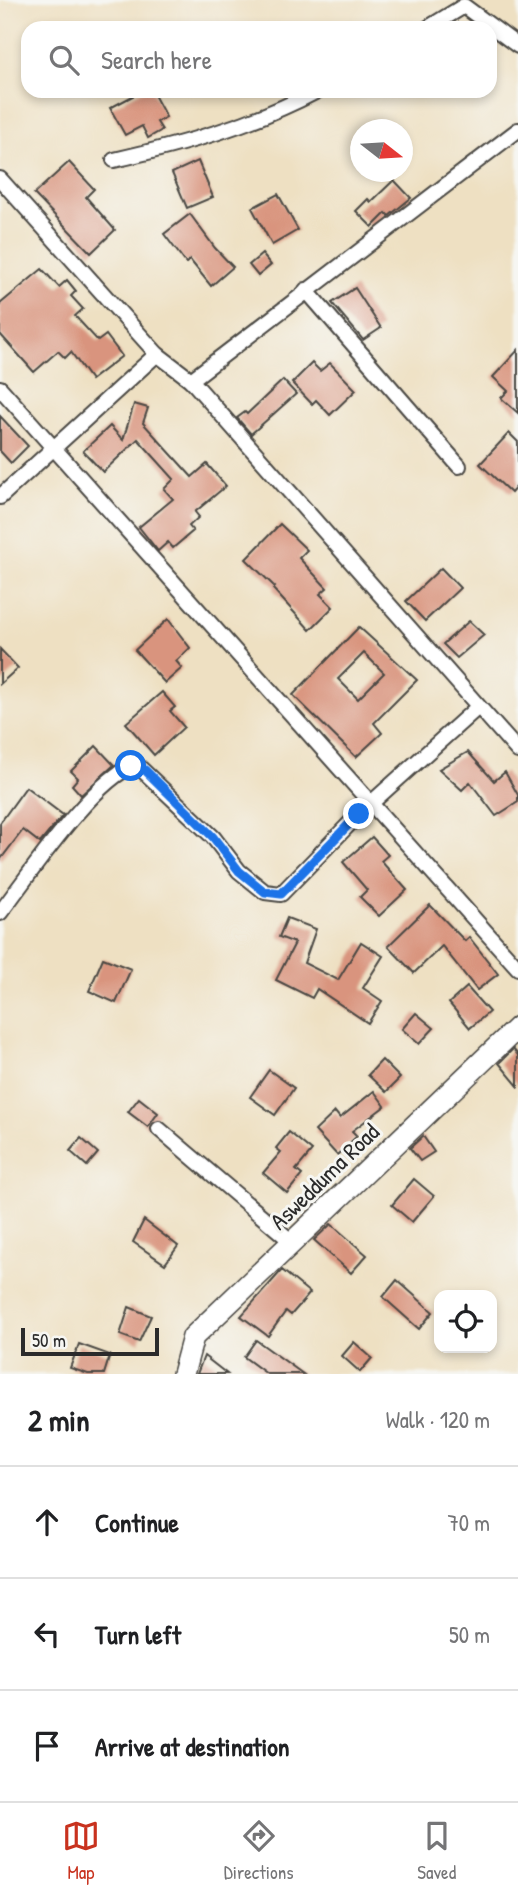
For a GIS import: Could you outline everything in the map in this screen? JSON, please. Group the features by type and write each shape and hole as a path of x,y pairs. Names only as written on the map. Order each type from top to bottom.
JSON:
{"street":[{"path":"437,21 460,3 484,21"},
{"path":"497,30 518,46"},
{"path":"114,160 193,143 282,110 304,98"},
{"path":"191,380 518,130"},
{"path":"0,179 158,354 191,380 518,751"},
{"path":"306,290 459,466"},
{"path":"0,497 158,354"},
{"path":"0,388 518,968"},
{"path":"0,913 61,834 110,780 121,770 136,764 213,837 239,871 265,892 281,894 372,803 478,707"},
{"name":"Aswedduma Road","path":"183,1374 193,1337 518,1027"},
{"path":"159,1129 292,1242"}],"building":[{"path":"129,98 156,98 166,117 157,122 162,130 148,138 142,126 125,135 110,108"},
{"path":"198,161 213,197 187,208 172,173"},
{"path":"69,162 94,189 86,197 115,230 91,253 34,194"},
{"path":"392,182 396,182 411,198 389,216 386,213 372,227 356,211 368,199 371,202"},
{"path":"278,194 298,230 272,245 252,208"},
{"path":"190,214 233,267 211,286 190,260 186,263 164,234"},
{"path":"262,254 271,265 258,276 249,265"},
{"path":"42,269 59,287 67,280 76,291 71,296 83,309 75,316 98,341 106,335 122,356 91,380 71,352 65,358 58,351 34,372 0,334 0,304"},
{"path":"355,288 381,328 363,340 332,303"},
{"path":"518,350 518,413 501,398 508,391 493,377"},
{"path":"312,363 320,371 330,363 356,390 330,415 316,400 312,404 292,383"},
{"path":"283,380 296,394 251,434 237,418 245,412 247,414"},
{"path":"134,404 148,408 143,423 192,477 207,464 226,486 195,512 199,517 189,526 193,531 173,548 168,542 158,551 139,527 173,499 164,489 174,479 138,439 103,472 83,451 110,426 123,440"},
{"path":"0,416 28,446 11,463 0,451"},
{"path":"509,433 518,442 518,485 511,493 480,464"},
{"path":"280,524 307,550 299,558 327,588 320,594 333,607 310,630 273,589 275,587 246,559"},
{"path":"441,568 460,588 425,621 406,601"},
{"path":"168,619 190,648 176,661 182,668 165,683 135,650"},
{"path":"469,621 484,635 457,658 443,644"},
{"path":"359,627 417,680 374,723 382,733 356,757 293,695","holes":["364,653 384,673 358,699 338,679"]},
{"path":"0,649 18,668 0,684"},
{"path":"162,692 175,707 170,711 184,727 154,755 126,723"},
{"path":"96,746 114,765 81,795 72,785 78,778 71,771"},
{"path":"468,752 494,781 505,772 518,795 518,802 496,816 470,782 462,790 439,769"},
{"path":"26,787 63,815 40,843 23,830 0,860 0,823"},
{"path":"372,837 388,855 381,861 407,890 379,916 360,897 367,890 343,862"},
{"path":"430,905 465,941 469,937 498,974 477,990 442,946 414,973 388,946"},
{"path":"287,918 316,929 304,963 338,980 361,942 383,956 363,988 382,1001 368,1023 317,989 312,998 276,980 295,943 279,937"},
{"path":"103,958 131,969 116,1003 89,991"},
{"path":"467,987 489,1012 470,1028 449,1003"},
{"path":"416,1013 434,1028 419,1044 402,1029"},
{"path":"513,1049 518,1055 518,1086 499,1063"},
{"path":"382,1060 400,1078 386,1092 368,1075"},
{"path":"269,1070 294,1088 275,1115 250,1097"},
{"path":"374,1091 385,1106 352,1131 357,1136 337,1155 315,1131 335,1112 340,1118"},
{"path":"139,1098 158,1113 148,1127 128,1112"},
{"path":"289,1132 312,1151 296,1170 302,1175 287,1193 263,1173 281,1152 276,1148"},
{"path":"423,1136 434,1152 420,1161 410,1148"},
{"path":"81,1138 98,1153 87,1166 70,1151"},
{"path":"414,1179 434,1196 412,1222 392,1205"},
{"path":"144,1220 178,1246 165,1264 133,1242"},
{"path":"331,1224 367,1255 351,1273 314,1240"},
{"path":"282,1270 310,1293 291,1315 286,1311 268,1336 241,1316"},
{"path":"397,1280 433,1312 419,1329 383,1297"},
{"path":"129,1307 151,1316 139,1342 120,1335"},
{"path":"256,1340 303,1374 267,1374 244,1357"},
{"path":"354,1342 372,1358 360,1372 342,1356"},
{"path":"79,1344 110,1355 104,1374 88,1374 70,1368"},
{"path":"204,1356 227,1374 197,1374"}],"route":[{"path":"131,766 136,764 145,770 213,837 239,871 265,892 281,894 359,814"}]}
